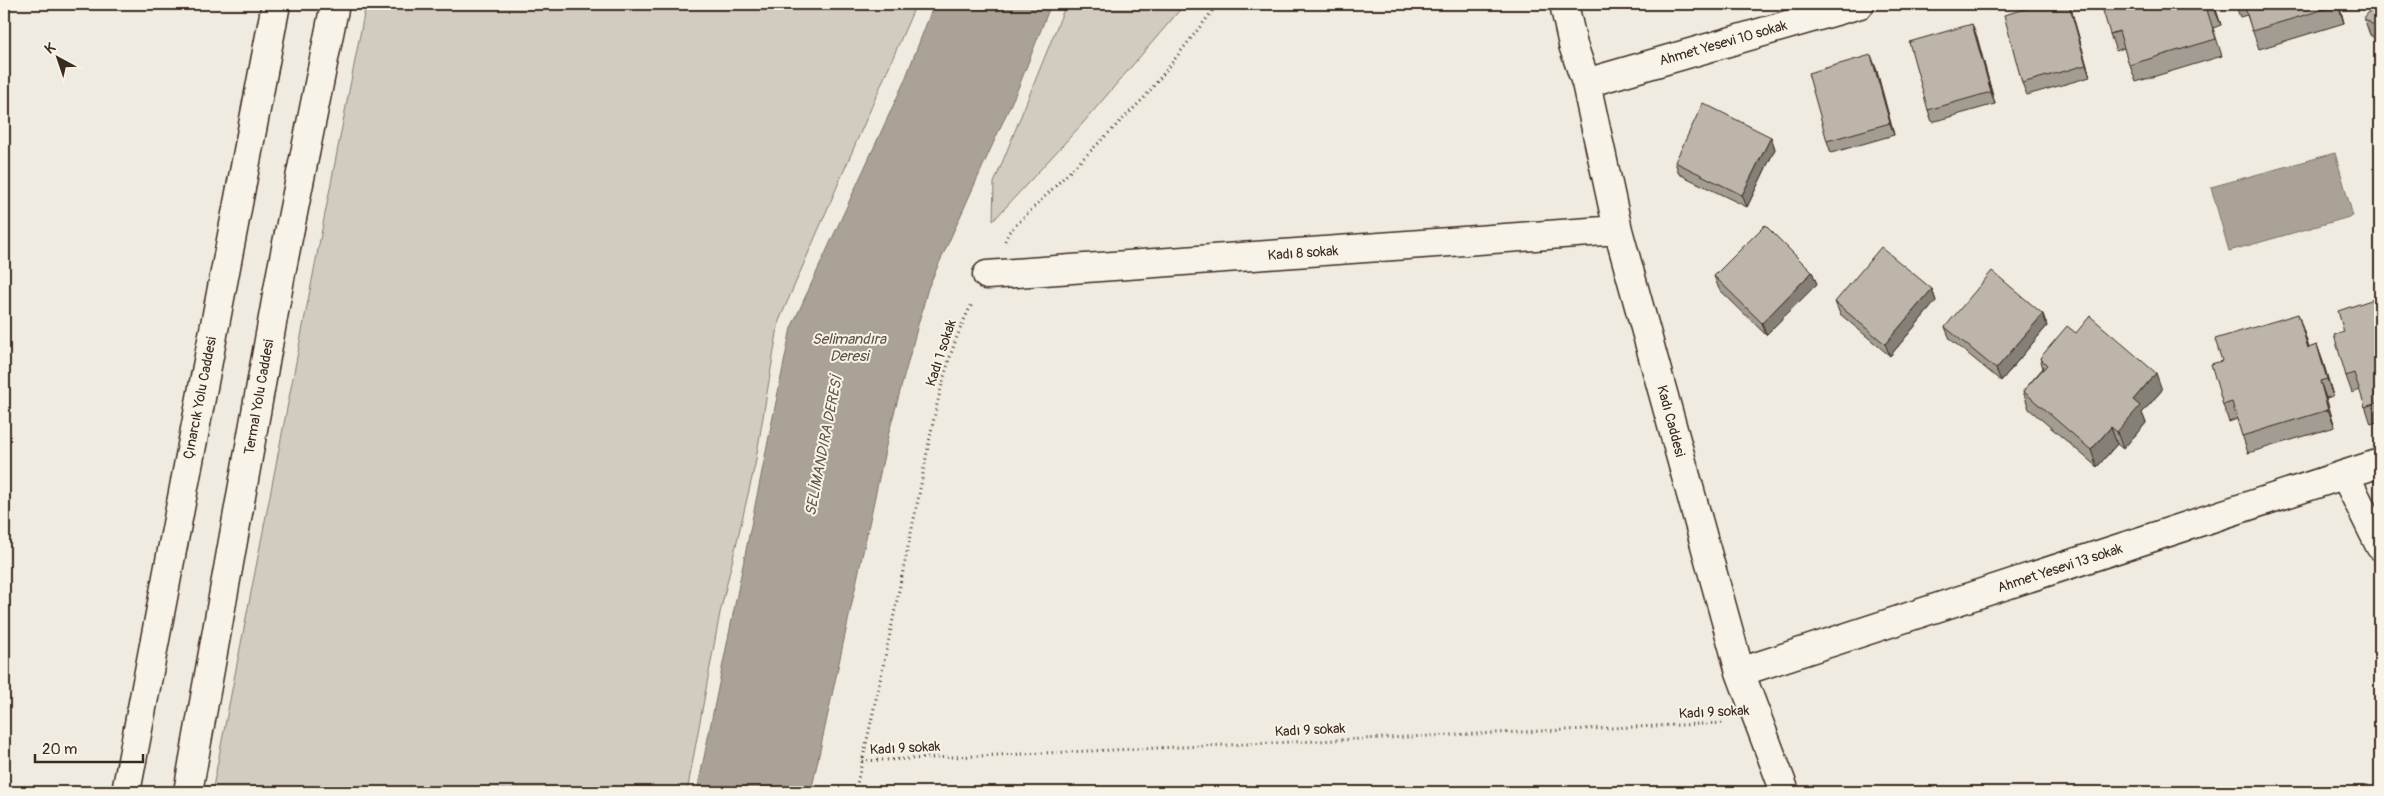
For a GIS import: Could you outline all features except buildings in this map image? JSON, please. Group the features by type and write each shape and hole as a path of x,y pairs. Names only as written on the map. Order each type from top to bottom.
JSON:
{"street":[{"name":"Çınarcık Yolu Caddesi","path":"126,792 276,4"},
{"name":"Termal Yolu Caddesi","path":"188,792 281,274 335,4"},
{"name":"Kadı Caddesi","path":"1564,4 1573,45 1586,83 1618,230 1740,672 1785,792"},
{"name":"Ahmet Yesevi 10 sokak","path":"1586,83 1860,4"},
{"name":"Kadı 8 sokak","path":"987,275 1618,230"},
{"name":"Ahmet Yesevi 13 sokak","path":"1740,672 2380,463"},
{"path":"2345,475 2380,546"}],"path":[{"name":"Kadı 1 sokak","path":"855,792 939,397 964,318 1009,232 1145,97 1218,4"},
{"name":"Kadı 9 sokak","path":"862,761 1758,721"}],"shaded area":[{"path":"366,4 916,4 779,321 755,465 720,613 687,792 212,792"},
{"path":"1066,4 1185,4 1083,123 993,221 994,183"}],"water":[{"name":"Selimandıra Deresi","path":"934,4 1051,4 1019,86 928,288 889,432 811,792 697,792 791,328 904,82"},
{"path":"2335,153 2353,216 2229,251 2211,187"}],"water label":[{"name":"SELİMANDIRA DERESİ","path":"824,446"}]}
